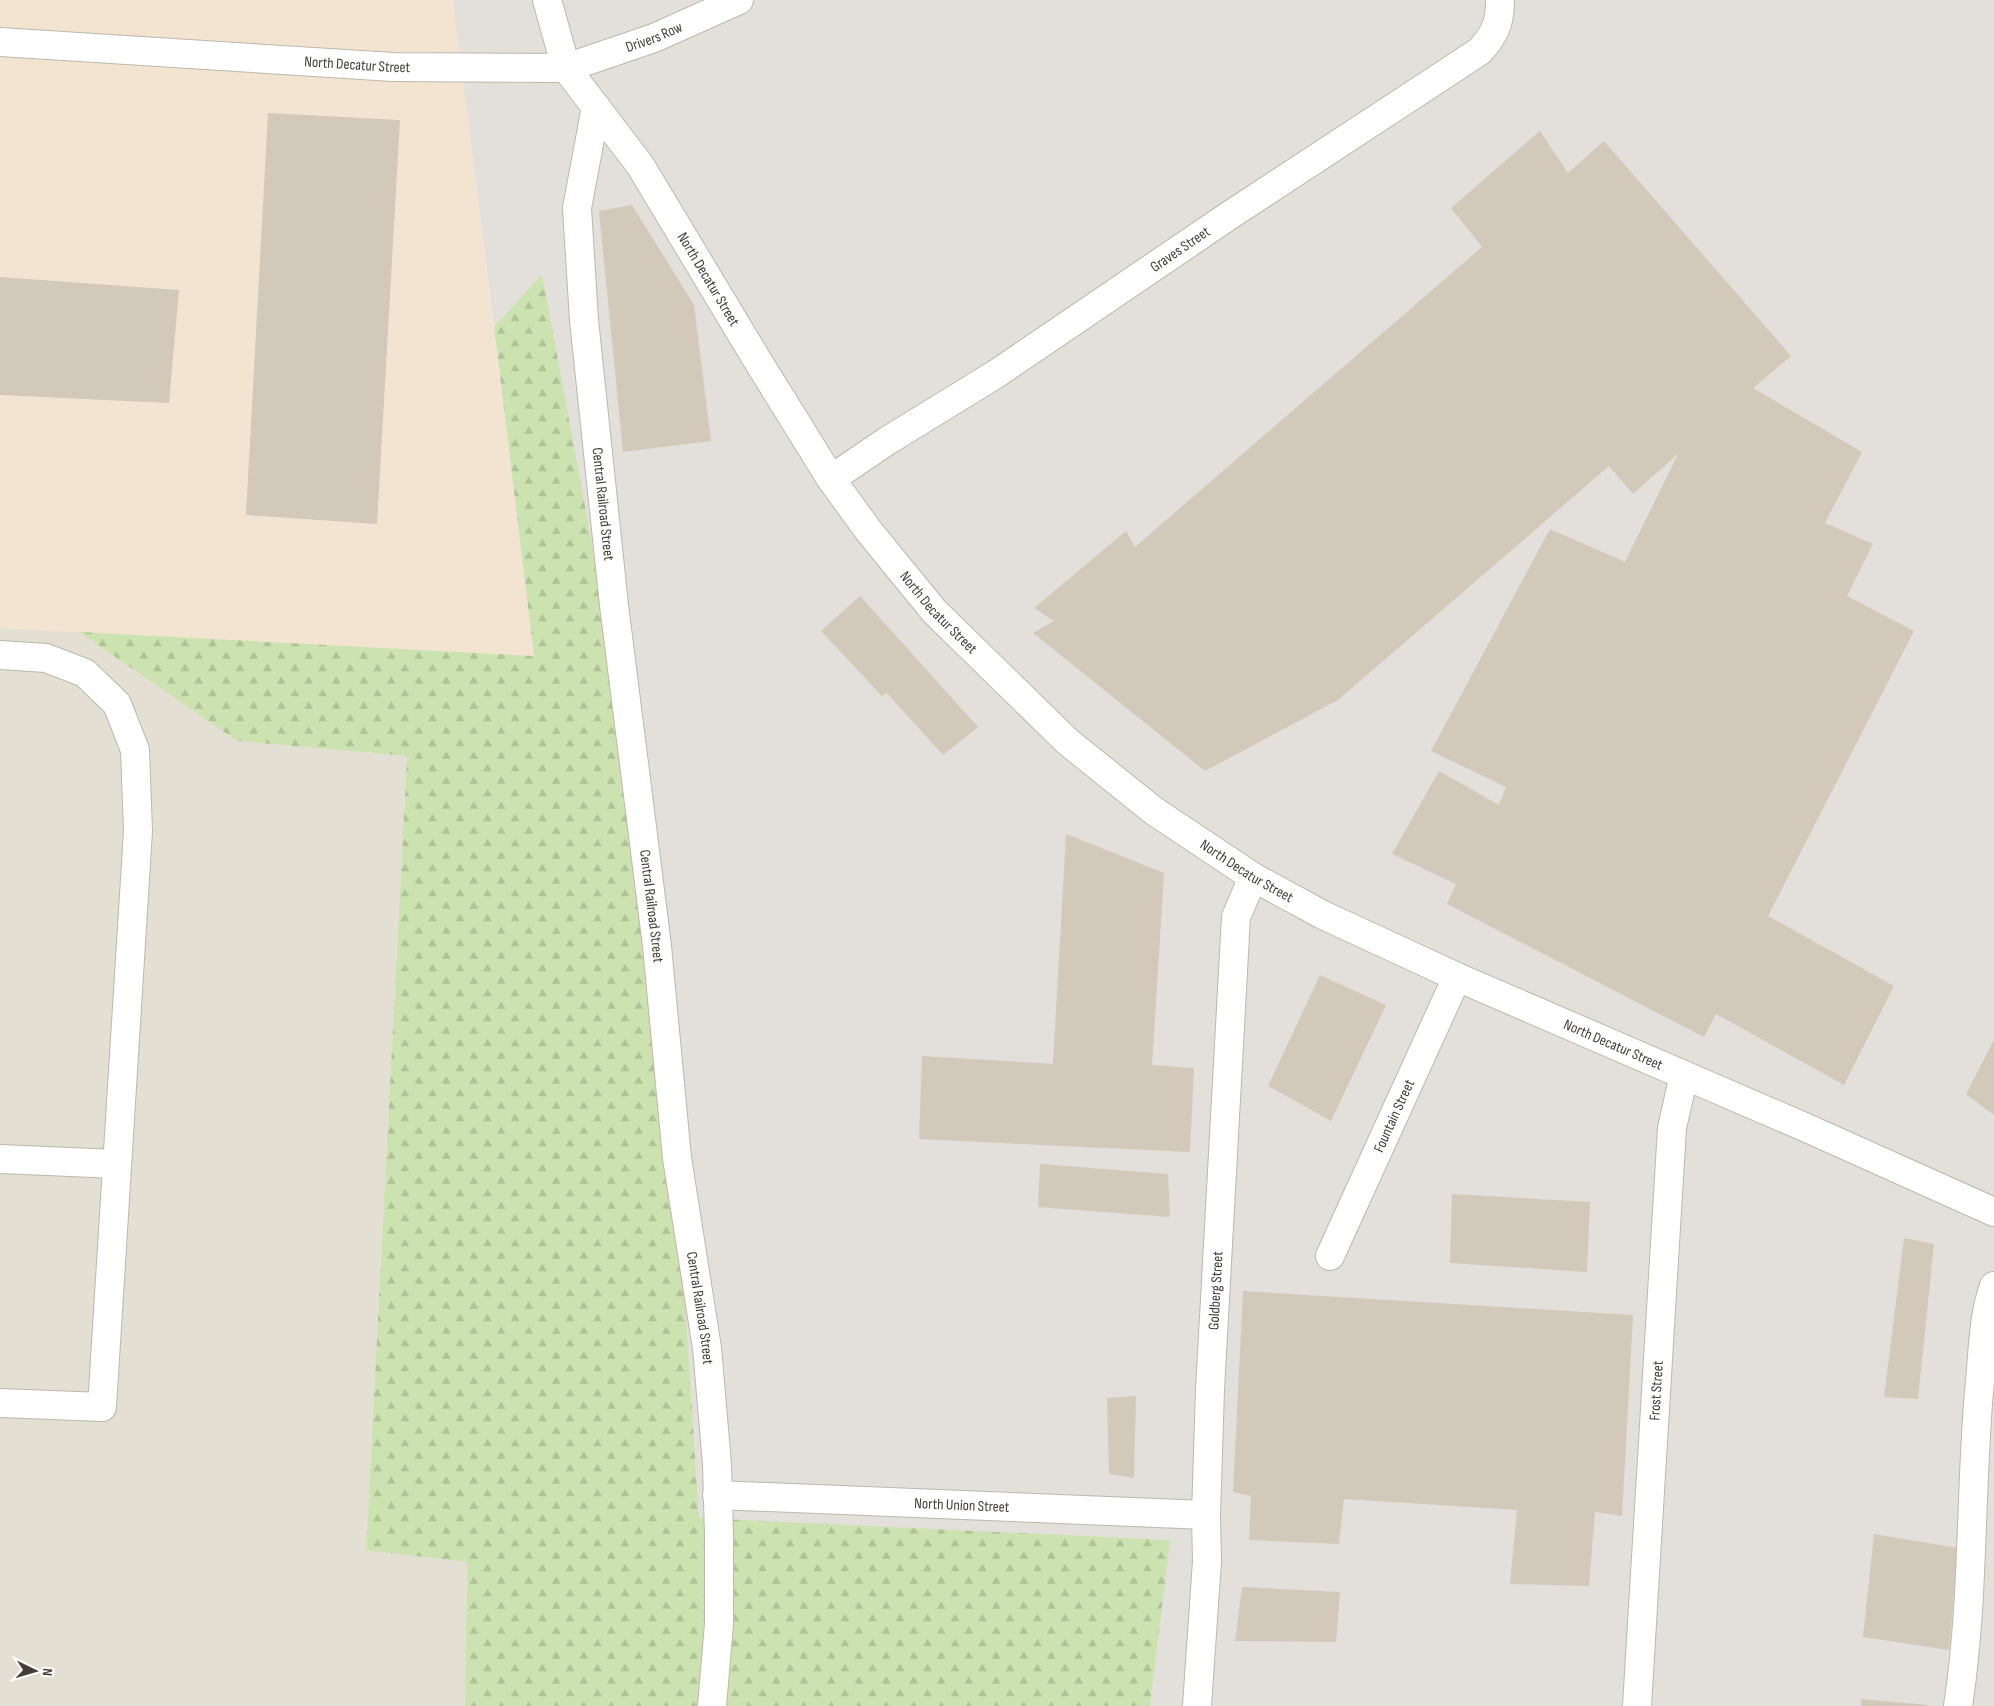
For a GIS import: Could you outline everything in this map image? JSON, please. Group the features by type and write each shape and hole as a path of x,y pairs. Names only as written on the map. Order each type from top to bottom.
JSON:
{"street":[{"path":"547,0 566,68"},
{"name":"Drivers Row","path":"566,68 654,38 738,0"},
{"name":"Graves Street","path":"831,479 887,440 996,374 1230,214 1480,51 1493,35 1500,13 1500,0"},
{"name":"North Decatur Street","path":"0,42 393,67 566,68 640,166 831,479 868,530 934,611 1068,742 1154,811 1253,877 1323,915 1457,976 1809,1129 1994,1212"},
{"name":"Central Railroad Street","path":"596,107 577,208 584,320 614,605 657,946 677,1158 707,1348 718,1495 719,1535 719,1624 712,1706"},
{"path":"0,655 46,658 85,673 117,704 135,750 138,831 102,1407 0,1403"},
{"name":"Goldberg Street","path":"1197,1706 1207,1561 1206,1515 1210,1390 1236,917 1253,877"},
{"name":"Fountain Street","path":"1330,1256 1457,976"},
{"name":"Frost Street","path":"1637,1706 1672,1128 1684,1075"},
{"path":"0,1160 117,1164"},
{"path":"1958,1706 1965,1659 1974,1454 1986,1314 1994,1286"},
{"name":"North Union Street","path":"718,1495 1206,1515"}],"shaded area":[{"path":"0,0 453,0 534,657 0,628"},
{"path":"453,0 1994,0 1994,1706 1150,1706 1169,1540 699,1519 683,1271 542,274 494,327"},
{"path":"0,628 79,632 237,741 407,756 366,1549 467,1562 465,1706 0,1706"}],"green space":[{"path":"542,274 592,544 683,1271 699,1518 1170,1540 1150,1706 465,1706 467,1562 366,1550 407,756 237,741 79,632 534,656 494,327"}],"building":[{"path":"268,113 400,120 377,524 246,515"},
{"path":"1540,131 1568,173 1604,141 1791,356 1753,388 1862,452 1825,523 1873,544 1847,596 1914,631 1768,916 1894,986 1844,1085 1716,1014 1704,1037 1447,904 1456,884 1392,854 1439,771 1499,805 1506,787 1431,751 1550,529 1625,562 1678,454 1633,494 1609,466 1338,700 1205,771 1033,633 1054,621 1034,608 1126,531 1135,547 1482,247 1451,208"},
{"path":"632,205 694,305 711,441 623,452 599,211"},
{"path":"0,277 179,290 169,403 0,395"},
{"path":"860,596 978,727 943,755 887,693 882,696 821,631"},
{"path":"1066,834 1164,873 1152,1065 1194,1068 1190,1152 919,1139 922,1056 1053,1064"},
{"path":"1320,975 1386,1005 1331,1121 1268,1086"},
{"path":"1994,1040 1994,1115 1966,1094"},
{"path":"1040,1164 1168,1174 1170,1217 1038,1207"},
{"path":"1452,1194 1590,1202 1587,1272 1450,1263"},
{"path":"1904,1238 1934,1244 1918,1399 1884,1397"},
{"path":"1243,1291 1633,1315 1622,1516 1595,1512 1589,1586 1510,1584 1517,1510 1344,1499 1339,1544 1249,1540 1251,1496 1233,1492"},
{"path":"1136,1396 1134,1478 1109,1474 1107,1398"},
{"path":"1874,1534 1958,1548 1949,1650 1863,1637"},
{"path":"1242,1587 1340,1592 1336,1642 1235,1641"},
{"path":"1861,1699 1928,1705 1928,1706 1861,1706"}]}
